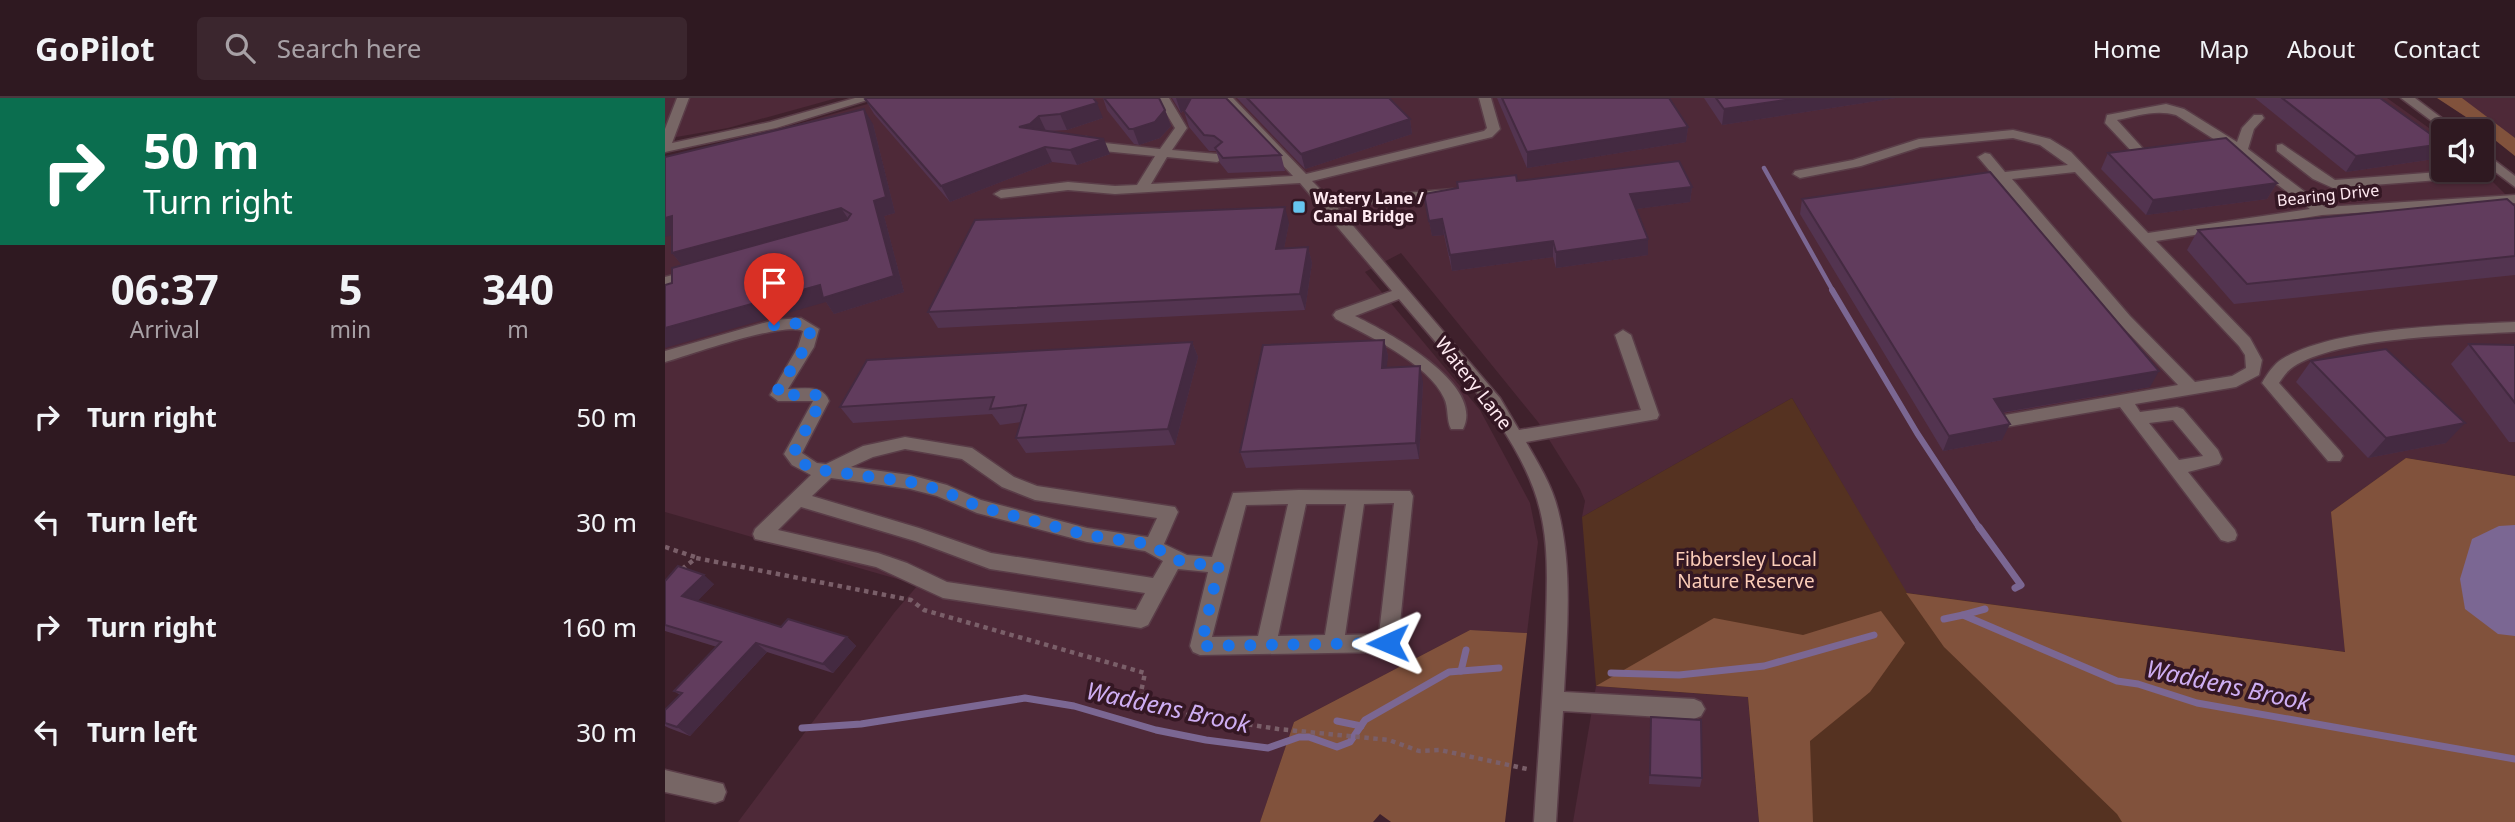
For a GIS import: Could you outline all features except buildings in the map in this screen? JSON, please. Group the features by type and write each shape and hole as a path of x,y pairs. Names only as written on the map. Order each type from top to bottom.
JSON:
{"street":[{"path":"665,147 683,98"},
{"path":"665,147 772,124 867,98"},
{"path":"1142,189 1181,128 1163,98"},
{"name":"Watery Lane","path":"1226,98 1304,179 1494,402 1516,437 1545,496 1557,563 1553,701 1545,822"},
{"path":"1001,194 1068,186 1115,190 1304,179 1488,134 1494,129 1494,123 1485,98"},
{"path":"2407,98 2436,119"},
{"path":"2141,153 2111,123 2111,118 2151,109 2173,109 2207,127 2322,211"},
{"path":"2241,151 2248,128 2258,118"},
{"path":"729,149 820,126"},
{"path":"1800,174 1856,163 1919,143 2013,134 2045,142 2066,155 2237,334 2253,355 2253,371 2246,378 2005,421"},
{"path":"1072,136 1103,147 1217,158"},
{"path":"2282,148 2323,180 2333,184 2431,177"},
{"path":"1986,157 2125,320 2192,388"},
{"path":"2494,165 2515,183"},
{"path":"2002,176 2078,168"},
{"path":"2407,180 2435,204"},
{"path":"1326,204 1461,191"},
{"name":"Bearing Drive","path":"2145,238 2322,211 2515,199"},
{"path":"665,282 705,271"},
{"path":"1402,293 1341,315 1376,333 1438,374 1454,399 1457,425"},
{"path":"665,357 774,325 801,323 811,329 806,346 778,390 778,395 819,395 821,401 793,454 797,460 813,469 910,482 989,509 1087,535 1153,547 1184,563 1219,565"},
{"path":"2334,456 2270,383 2287,363 2319,349 2387,338 2515,327"},
{"path":"1516,437 1651,415 1623,335"},
{"path":"2124,400 2228,535"},
{"path":"2136,419 2177,413 2212,455 2213,459 2209,461 2174,468"},
{"path":"1153,547 1169,512 1035,493 1008,482 966,453 905,443 870,451 827,471 762,534 871,557 920,574 943,590 1141,619 1174,558"},
{"path":"1404,496 1388,643 1201,646 1219,565 1239,498 1356,497 1404,496"},
{"path":"1266,645 1299,497"},
{"path":"1334,644 1356,497"},
{"path":"798,499 919,535 990,561 1158,587"},
{"path":"1553,701 1694,709"},
{"path":"665,781 715,792"}],"path":[{"path":"665,547 695,557 680,570 696,558 911,600 924,610 1145,673 1141,692 1150,709 1278,729 1389,740 1419,751 1440,750 1523,768"}],"shaded area":[{"path":"665,98 837,98 728,128 665,139"},
{"path":"888,98 2387,98 2431,129 2431,182 2493,182 2515,204 2515,476 2406,458 2346,652 1906,593 1792,398 1582,517 1585,501 1580,489 1538,422 1401,253 1365,272 1480,410 1530,503 1538,542 1527,633 1470,630 1294,722 1260,822 738,822 894,613 918,585 665,512 665,157 719,147"},
{"path":"2437,98 2462,98 2490,119 2466,117"},
{"path":"2441,98 2515,98 2515,147 2494,133 2494,119 2473,119"},
{"path":"2494,122 2515,138 2515,156 2494,139"},
{"path":"2406,458 2515,476 2515,822 2122,822 2117,814 1944,647 1906,593 2345,652 2331,512"},
{"path":"2515,525 2515,636 2498,634 2465,609 2460,579 2472,539 2499,526"},
{"path":"1881,611 1905,643 1870,692 1810,741 1813,822 1759,822 1748,697 1596,686 1714,618 1803,635"},
{"path":"1470,630 1527,633 1505,822 1391,822 1380,814 1373,822 1260,822 1294,722"},
{"path":"1596,686 1748,697 1759,822 1573,822"}],"green space":[{"name":"Fibbersley Local Nature Reserve","path":"1792,398 1907,593 2345,652 2331,512 2406,458 2515,476 2515,822 1759,822 1748,697 1596,686 1582,517"}],"waterway":[{"path":"1764,168 1833,291"},
{"path":"1832,290 1917,433 1980,529"},
{"path":"1979,527 2021,585 2015,588"},
{"path":"1963,615 1985,609"},
{"name":"Waddens Brook","path":"1944,619 1963,615"},
{"name":"Waddens Brook","path":"1963,615 2117,681 2138,684 2197,703 2515,759"},
{"name":"Waddens Brook","path":"1611,673 1679,675 1764,666 1874,635"},
{"path":"1461,671 1466,650"},
{"name":"Waddens Brook","path":"1361,726 1365,720 1449,672 1499,668"},
{"name":"Waddens Brook","path":"802,728 861,724 1025,698 1074,706 1156,730 1268,748 1299,737 1309,737 1337,747 1350,742 1361,726"},
{"path":"1337,721 1361,726"}],"place":[{"name":"Watery Lane / Canal Bridge","path":"1299,207"}],"route":[{"path":"774,325 801,323 811,329 806,346 778,390 778,395 819,395 821,401 793,454 797,460 813,469 910,482 941,490 977,506 1087,535 1148,544 1184,563 1219,565 1201,646 1388,643"}]}
